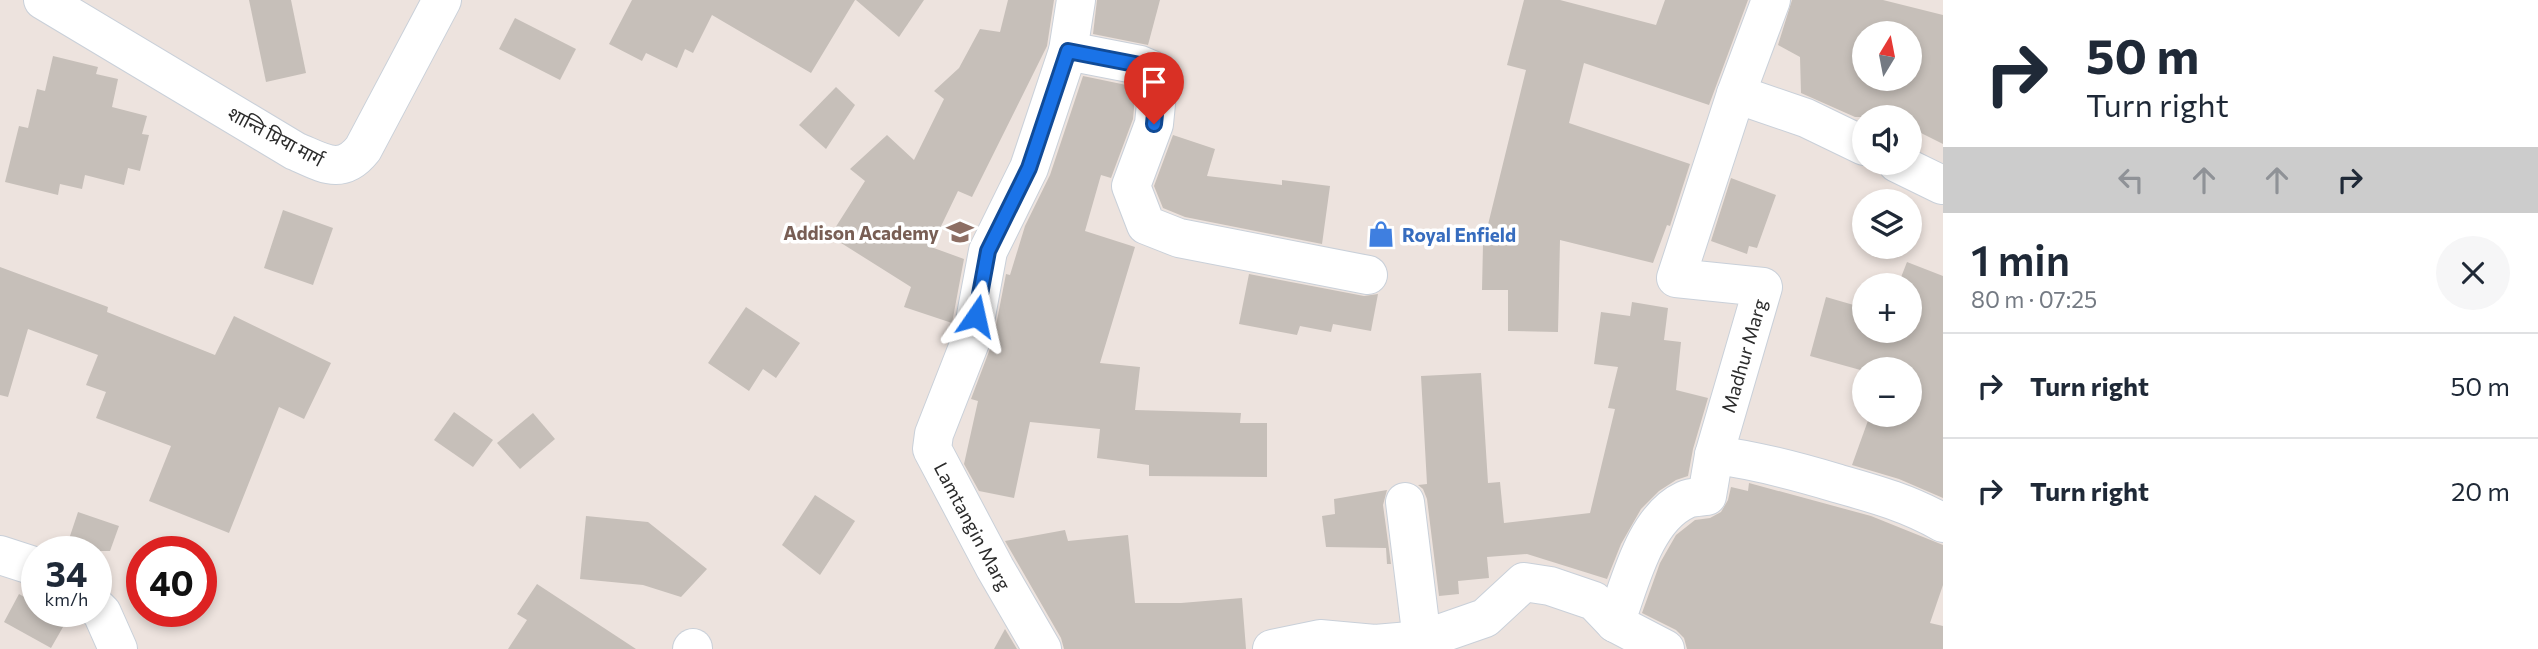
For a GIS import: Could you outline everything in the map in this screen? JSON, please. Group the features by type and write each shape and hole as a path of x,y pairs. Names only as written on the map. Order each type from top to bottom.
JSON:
{"street":[{"name":"शान्ति प्रिया मार्ग","path":"43,0 295,151 332,166 353,162 363,149 442,0"},
{"name":"Lamtangin Marg","path":"1042,649 995,568 932,449 934,434 972,337 988,251 1029,168 1068,51 1076,0"},
{"name":"Madhur Marg","path":"1615,623 1648,537 1669,511 1686,499 1707,496 1714,455 1763,287 1676,278 1736,94 1771,0"},
{"path":"1068,51 1140,65 1159,73 1154,124 1131,186 1146,225 1179,238 1368,275"},
{"path":"1736,94 1806,118 1852,140"},
{"path":"1922,175 1942,184"},
{"path":"1714,455 1760,461 1881,495 1913,506 1943,523"},
{"path":"1405,502 1422,640"},
{"path":"0,555 21,562"},
{"path":"1272,649 1320,639 1375,644 1422,640 1485,618 1524,582 1550,586 1594,601 1615,623 1665,649"},
{"path":"108,627 118,649"}],"building":[{"path":"249,0 291,0 306,73 266,82"},
{"path":"632,0 855,0 811,73 712,15 693,53 685,49 677,68 646,53 642,61 609,44"},
{"path":"856,0 924,0 899,37"},
{"path":"1008,0 1054,0 1047,46 972,197 958,191 931,247 964,259 952,323 904,307 911,287 830,236 865,181 850,169 887,135 914,160 944,99 934,91 959,68 980,29 1000,32"},
{"path":"1097,0 1160,0 1148,45 1093,34"},
{"path":"1524,0 1560,0 1656,25 1665,0 1748,0 1709,105 1584,63 1569,123 1690,164 1670,226 1667,225 1653,263 1560,240 1558,332 1508,331 1508,290 1482,290 1483,245 1526,70 1507,65"},
{"path":"1792,0 1883,0 1943,15 1943,144 1922,134 1922,105 1852,105 1852,116 1801,93 1800,57 1778,45"},
{"path":"515,18 576,49 560,80 499,49"},
{"path":"53,56 98,67 96,74 118,79 112,107 147,116 142,134 149,135 140,171 128,168 124,185 85,175 82,189 60,184 58,195 5,182 19,126 28,128 37,89 45,91"},
{"path":"1083,76 1136,87 1133,119 1111,178 1101,175 1085,231 1135,247 1100,363 1140,367 1135,410 1241,413 1240,423 1267,423 1267,477 1149,476 1149,465 1097,458 1100,429 1030,422 1014,498 979,491 964,464 978,401 971,399 993,341 1006,274 1010,275 1025,226 1050,175"},
{"path":"836,87 855,105 826,149 799,125"},
{"path":"1173,135 1215,149 1207,176 1282,185 1282,180 1330,186 1322,244 1185,217 1163,208 1154,186"},
{"path":"1731,178 1776,195 1757,248 1749,246 1747,254 1711,241"},
{"path":"283,210 333,228 313,285 264,268"},
{"path":"1907,262 1943,276 1943,498 1899,479 1852,465 1866,427 1922,427 1922,357 1852,357 1852,368 1810,356 1826,297 1852,305 1852,343 1922,343 1922,273 1903,273"},
{"path":"0,267 108,307 107,312 215,355 234,316 331,363 304,419 279,407 229,533 149,501 171,446 96,418 106,392 86,385 98,355 28,329 8,397 0,395"},
{"path":"1249,274 1364,296 1378,294 1371,331 1333,324 1331,332 1300,326 1297,335 1239,324"},
{"path":"1632,302 1668,308 1664,340 1681,342 1676,390 1708,398 1688,476 1659,491 1641,509 1621,544 1607,579 1527,554 1487,557 1489,578 1458,581 1459,594 1439,596 1427,499 1418,485 1427,484 1421,376 1481,373 1488,483 1500,482 1504,523 1590,513 1615,409 1608,408 1618,367 1594,364 1601,312 1630,316"},
{"path":"746,307 800,343 776,378 763,369 749,391 708,363"},
{"path":"454,412 493,440 473,467 434,440"},
{"path":"533,413 555,439 520,469 497,443"},
{"path":"1749,483 1871,516 1943,545 1943,585 1930,623 1943,626 1943,649 1687,649 1684,638 1676,630 1642,613 1660,563 1676,535 1695,520 1710,518 1721,512 1731,487 1748,491"},
{"path":"1387,490 1383,505 1391,564 1387,564 1386,548 1326,547 1322,516 1335,514 1334,499"},
{"path":"815,495 855,521 820,575 782,545"},
{"path":"78,512 119,526 112,545 112,536 70,536"},
{"path":"586,516 648,522 707,569 681,597 643,585 580,579"},
{"path":"1065,530 1068,541 1128,535 1135,603 1181,603 1242,598 1246,649 1064,649 1061,638 1005,541"},
{"path":"537,584 636,649 508,649 527,620 517,614"},
{"path":"19,594 21,627 63,627 51,648 4,622"},
{"path":"1005,629 1017,649 994,649"}],"place":[{"name":"Addison Academy","path":"960,232"},
{"name":"Royal Enfield","path":"1381,234"}],"route":[{"path":"976,316 988,251 1029,168 1068,51 1140,65 1159,73 1154,124"}]}
